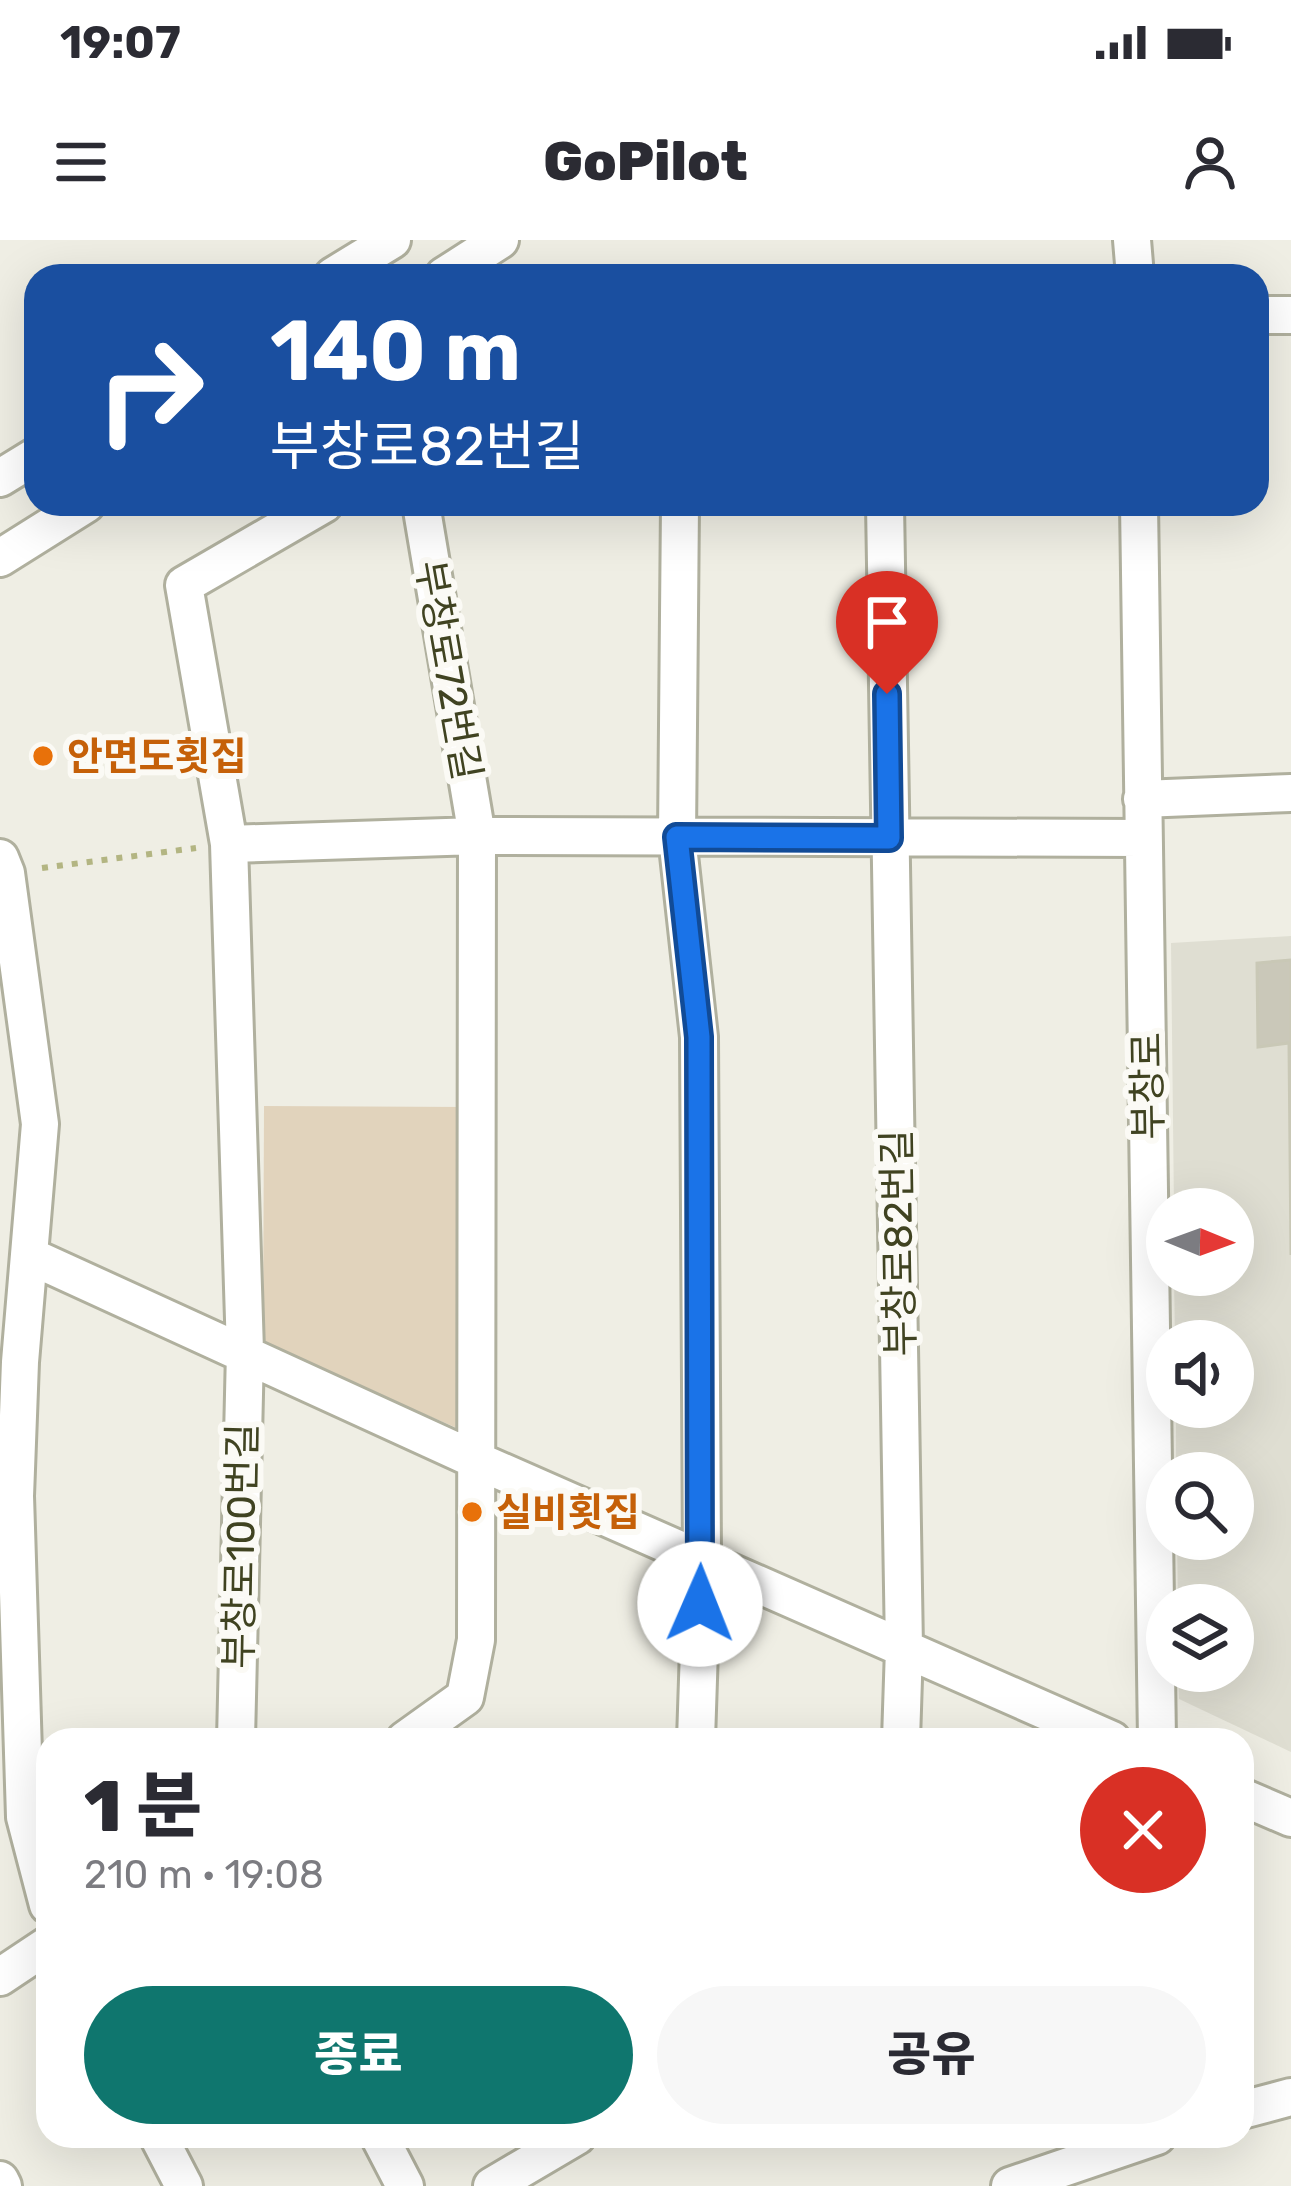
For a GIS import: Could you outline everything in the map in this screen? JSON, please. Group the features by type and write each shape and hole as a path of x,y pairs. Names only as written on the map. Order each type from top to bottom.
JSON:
{"street":[{"path":"353,264 392,240"},
{"path":"463,264 500,240"},
{"path":"0,558 67,516"},
{"path":"245,1351 229,844 184,585 303,516"},
{"name":"부창로72번길","path":"423,516 477,836"},
{"path":"680,516 677,837 699,1037 702,1558 696,1728"},
{"path":"885,516 889,838"},
{"name":"부창로","path":"1138,516 1157,1728"},
{"path":"1142,799 1291,793"},
{"path":"229,844 477,836 1142,838"},
{"path":"422,1728 465,1697 476,1640 477,836"},
{"name":"부창로82번길","path":"889,838 904,1648"},
{"path":"3,865 40,1124 15,1496 25,1817 36,1859"},
{"path":"30,1256 1085,1728"},
{"name":"부창로100번길","path":"236,1728 245,1351"},
{"path":"901,1728 904,1648"},
{"path":"1254,1802 1291,1818"},
{"path":"0,1977 36,1953"},
{"path":"1254,2107 1291,2097"},
{"path":"164,2148 184,2186"},
{"path":"386,2148 405,2186"},
{"path":"492,2186 557,2148"},
{"path":"1010,2186 1086,2174 1134,2148"}],"path":[{"path":"3,865 229,844"}],"shaded area":[{"path":"1291,936 1291,1752 1254,1734 1254,1728 1240,1728 1179,1699 1179,1692 1254,1692 1254,1584 1178,1584 1177,1560 1254,1560 1254,1452 1176,1452 1176,1428 1254,1428 1254,1320 1175,1320 1174,1296 1254,1296 1254,1188 1174,1188 1171,943"},
{"path":"264,1106 467,1107 464,1431 263,1345"}],"building":[{"path":"1291,960 1291,1255 1289,1043 1258,1047 1257,963"}],"place":[{"name":"안면도횟집","path":"43,756"},
{"name":"실비횟집","path":"472,1512"}],"route":[{"path":"700,1604 699,1037 677,837 889,838 887,694"}]}
